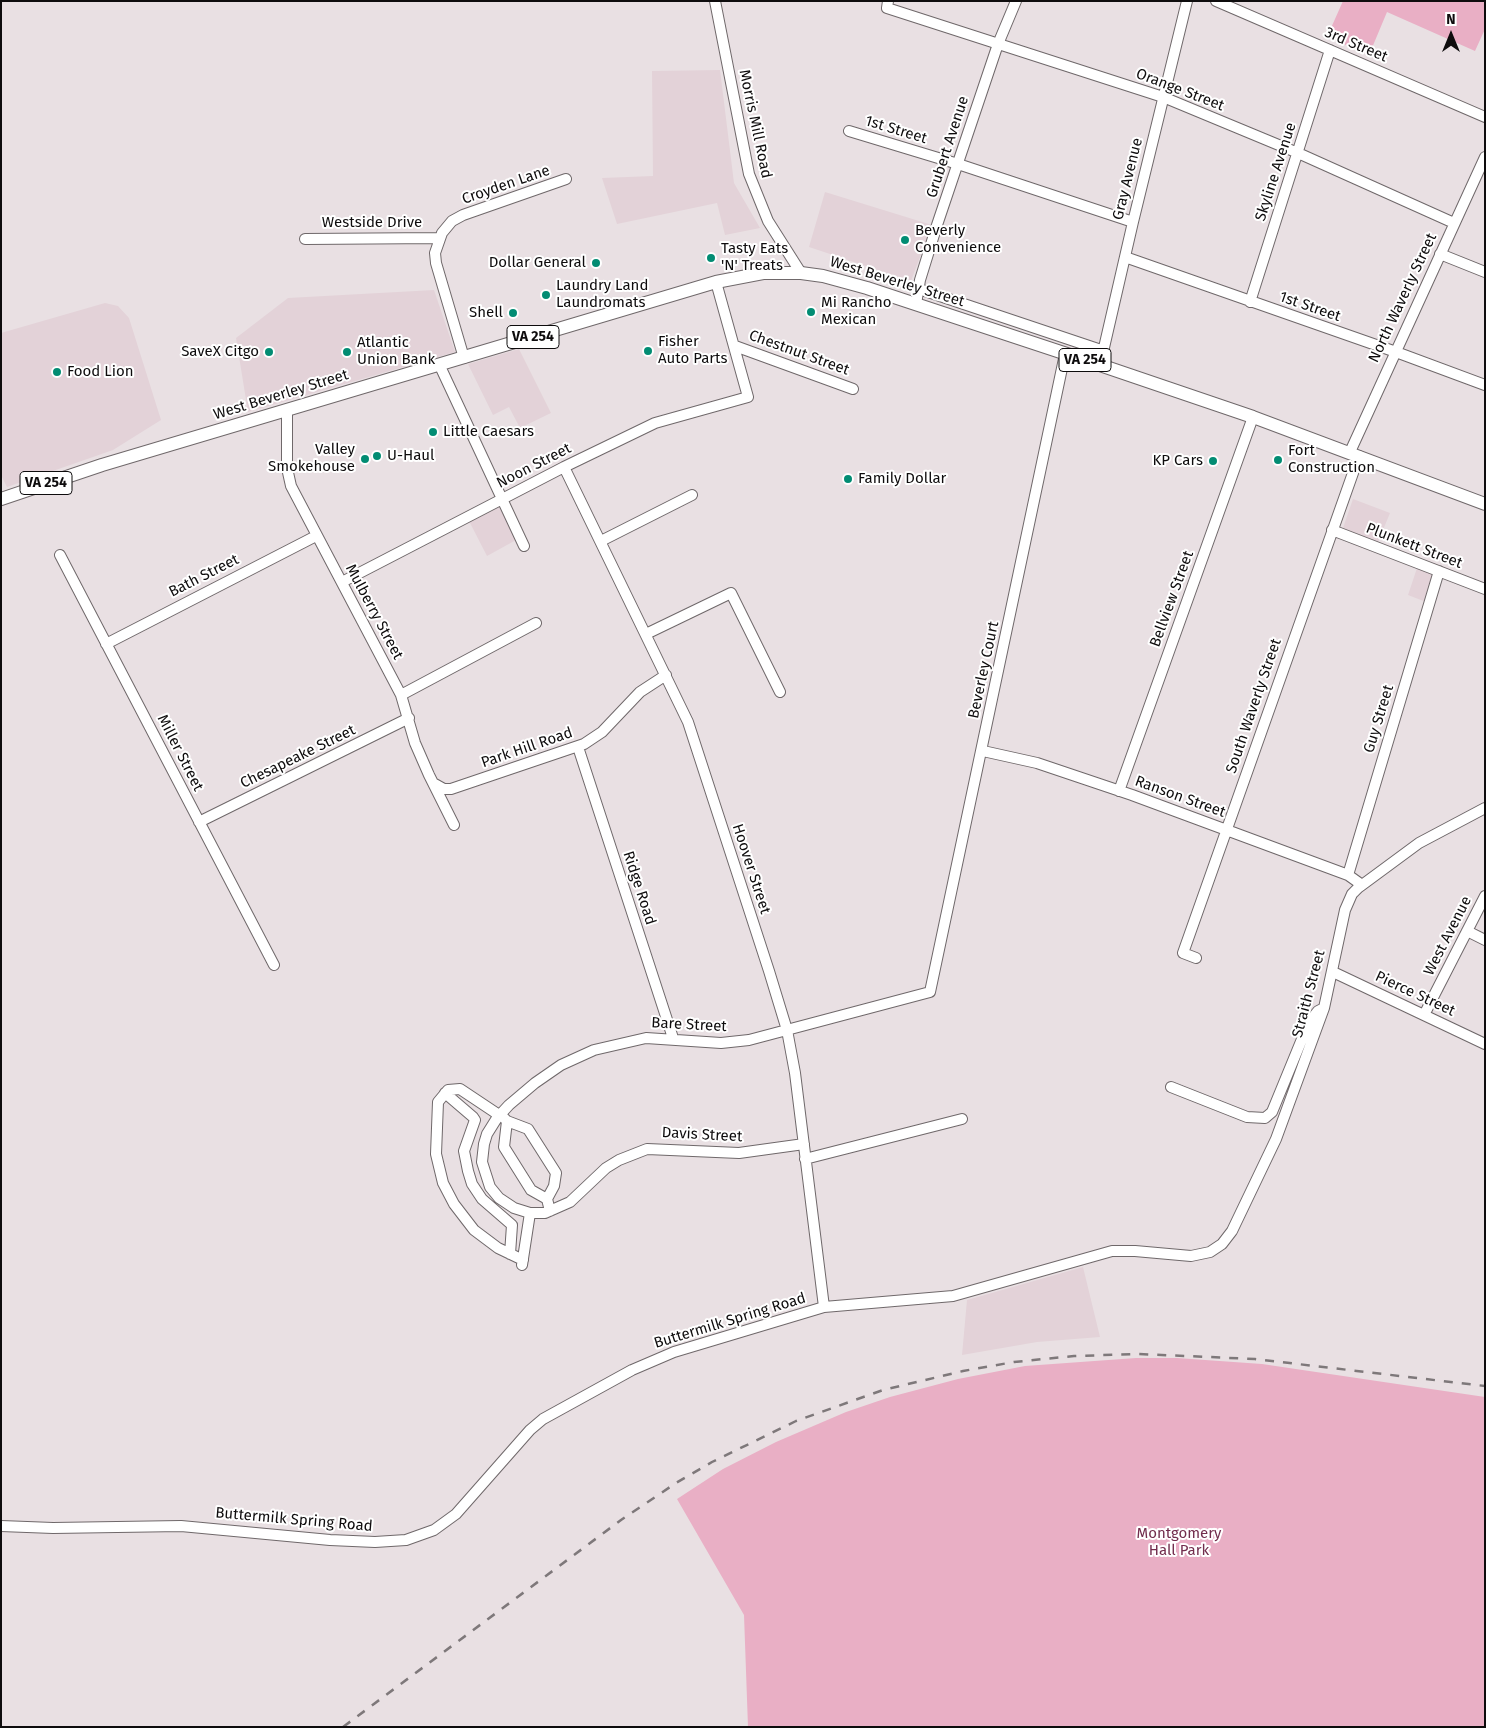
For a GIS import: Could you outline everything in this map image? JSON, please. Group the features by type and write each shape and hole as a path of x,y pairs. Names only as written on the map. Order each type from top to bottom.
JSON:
{"main road":[{"name":"West Beverley Street","path":"1,499 102,465 716,282 757,274 801,273 841,280 1100,365 1355,454 1485,504"}],"street":[{"name":"Morris Mill Road","path":"715,1 749,174 768,220 801,273"},
{"name":"Grubert Avenue","path":"916,304 920,280 958,164 998,44 1016,1"},
{"name":"Gray Avenue","path":"1100,365 1187,1"},
{"name":"3rd Street","path":"1216,1 1485,117"},
{"name":"Orange Street","path":"888,4 998,44 1163,97 1298,153 1454,223"},
{"name":"Skyline Avenue","path":"1250,302 1330,50"},
{"name":"1st Street","path":"850,132 958,164 1133,222"},
{"name":"North Waverly Street","path":"1355,454 1396,352 1485,157"},
{"name":"Croyden Lane","path":"439,238 448,225 458,218 566,179"},
{"name":"Westside Drive","path":"305,238 439,238"},
{"path":"439,238 435,253 436,263 464,358"},
{"path":"1440,254 1485,272"},
{"name":"1st Street","path":"1125,257 1396,352 1485,386"},
{"path":"716,282 735,346"},
{"name":"West Beverley Street","path":"919,289 1104,351"},
{"name":"Chestnut Street","path":"735,346 853,388"},
{"name":"Noon Street","path":"342,582 564,466 655,423 748,397 735,346"},
{"name":"Beverley Court","path":"930,992 1065,354"},
{"path":"439,364 524,546"},
{"name":"Mulberry Street","path":"287,410 288,478 316,536 401,695 415,742 429,776 435,784 454,825"},
{"name":"Bellview Street","path":"1119,791 1253,418"},
{"name":"South Waverly Street","path":"1196,958 1183,953 1332,530 1355,454"},
{"name":"Hoover Street","path":"564,466 692,731 787,1030 804,1144 824,1307"},
{"path":"601,541 692,495"},
{"name":"Plunkett Street","path":"1332,530 1485,589"},
{"name":"Bath Street","path":"106,644 316,536"},
{"name":"Miller Street","path":"60,555 274,964"},
{"name":"Guy Street","path":"1348,875 1439,571"},
{"path":"646,634 731,593 780,692"},
{"path":"401,695 536,623"},
{"name":"Park Hill Road","path":"435,784 444,789 451,789 578,748 600,734 640,692 666,675"},
{"name":"Chesapeake Street","path":"199,822 409,718"},
{"name":"Ridge Road","path":"578,748 673,1038"},
{"name":"Ranson Street","path":"982,751 1037,763 1119,791 1348,875 1362,885"},
{"name":"Straith Street","path":"1222,1244 1236,1224 1276,1139 1324,1008 1345,910 1352,894 1419,843 1485,808"},
{"name":"West Avenue","path":"1424,1015 1485,896"},
{"path":"1466,931 1485,940"},
{"name":"Pierce Street","path":"1333,972 1485,1044"},
{"name":"Bare Street","path":"530,1213 506,1204 494,1193 486,1179 482,1162 484,1144 491,1126 535,1083 561,1065 594,1050 631,1040 673,1038 708,1043 737,1042 930,992"},
{"path":"1170,1087 1246,1117 1265,1118 1272,1112 1309,1022 1318,1011 1324,1008"},
{"path":"530,1213 522,1263 474,1230 454,1204 443,1183 436,1154 435,1131 438,1102 445,1093 454,1089 460,1089 502,1117 528,1130 556,1173 554,1186 547,1199 550,1212"},
{"path":"445,1093 473,1117 474,1120 464,1151 468,1170 472,1184 482,1199 512,1225 510,1254"},
{"path":"502,1117 504,1147 533,1193 547,1199"},
{"path":"805,1159 962,1119"},
{"name":"Davis Street","path":"530,1213 550,1212 570,1202 606,1168 626,1156 647,1149 662,1148 693,1152 739,1153 804,1144"},
{"name":"Buttermilk Spring Road","path":"1,1526 53,1528 181,1526 330,1540 375,1542 416,1537 434,1530 456,1514 530,1430 572,1402 632,1370 674,1352 824,1307 876,1301 948,1297 1112,1251 1191,1256 1210,1252 1222,1244"}],"shaded area":[{"path":"720,70 734,183 760,228 725,235 717,203 617,224 602,178 653,176 652,71"},
{"path":"825,192 932,225 911,281 809,247"},
{"path":"434,290 455,352 248,412 236,338 288,298"},
{"path":"105,303 118,306 129,318 161,420 113,450 7,487 1,475 1,333"},
{"path":"519,349 551,413 520,428 509,407 493,415 468,364"},
{"path":"1353,499 1390,513 1378,542 1343,528"},
{"path":"499,506 516,540 487,556 469,521"},
{"path":"1417,568 1434,574 1426,602 1408,595"},
{"path":"1083,1267 1100,1337 1037,1342 962,1355 967,1300"}],"green space":[{"path":"1343,1 1485,1 1485,29 1475,51 1387,12 1369,55 1327,37"},
{"name":"Montgomery Hall Park","path":"1136,1358 1177,1358 1262,1364 1485,1397 1485,1727 748,1727 744,1615 677,1499 723,1469 776,1442 846,1412 890,1397 958,1379 1025,1366"}],"railway":[{"path":"343,1727 621,1520 676,1483 712,1462 796,1421 883,1390 963,1371 1014,1362 1074,1356 1139,1354 1255,1359 1485,1386"}],"place":[{"name":"Beverly Convenience","path":"905,240"},
{"name":"Tasty Eats 'N' Treats","path":"711,258"},
{"name":"Dollar General","path":"596,263"},
{"name":"Laundry Land Laundromats","path":"546,295"},
{"name":"Mi Rancho Mexican","path":"811,312"},
{"name":"Shell","path":"513,313"},
{"name":"Fisher Auto Parts","path":"648,351"},
{"name":"SaveX Citgo","path":"269,352"},
{"name":"Atlantic Union Bank","path":"347,352"},
{"name":"Food Lion","path":"57,372"},
{"name":"Little Caesars","path":"433,432"},
{"name":"U-Haul","path":"377,456"},
{"name":"Valley Smokehouse","path":"365,459"},
{"name":"Fort Construction","path":"1278,460"},
{"name":"KP Cars","path":"1213,461"},
{"name":"Family Dollar","path":"848,479"}]}
